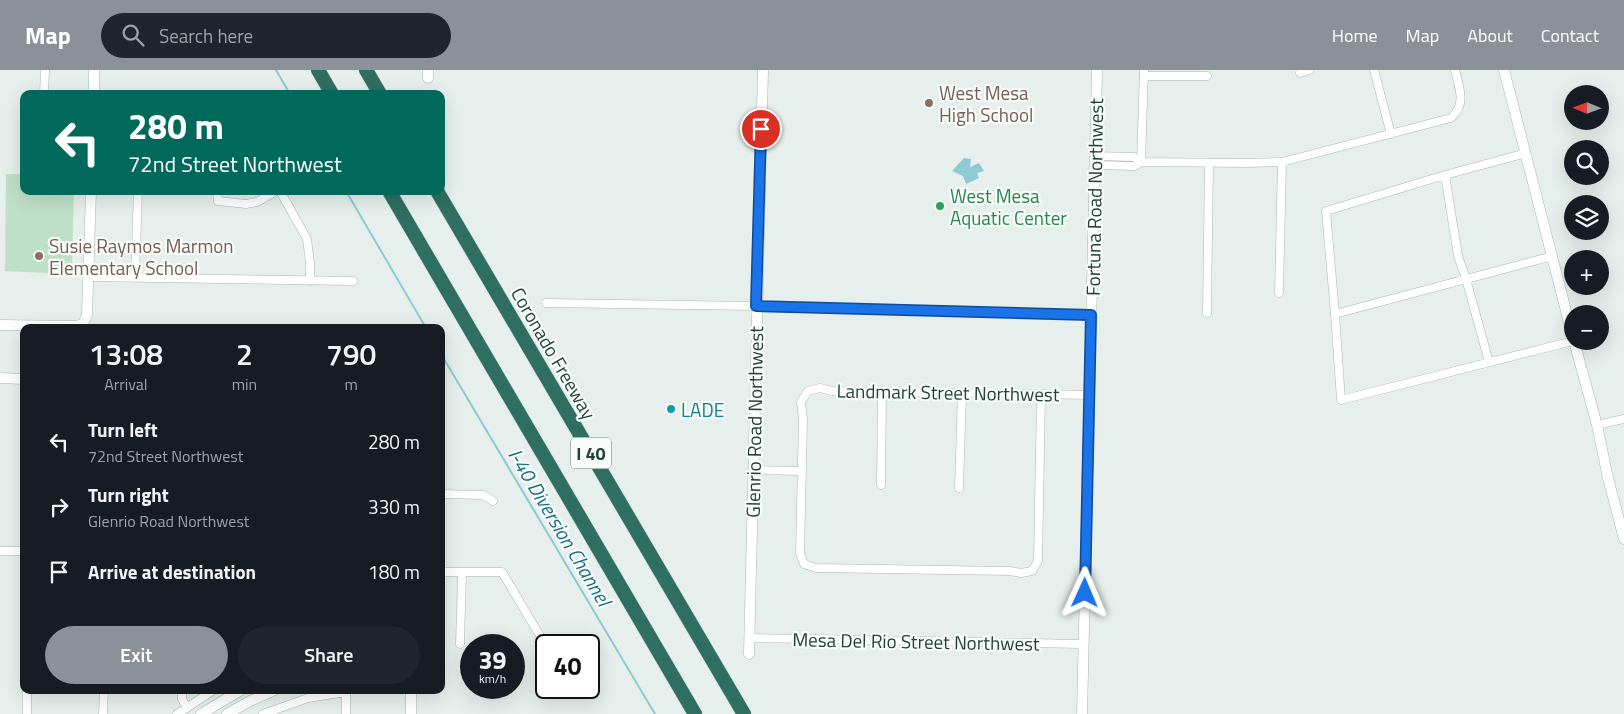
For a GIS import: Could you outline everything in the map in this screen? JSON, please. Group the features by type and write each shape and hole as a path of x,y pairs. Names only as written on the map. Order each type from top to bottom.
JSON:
{"highway":[{"path":"318,70 330,90"},
{"path":"366,70 378,90"},
{"name":"I 40","path":"391,195 694,712"},
{"name":"Coronado Freeway","path":"439,195 744,714"}],"street":[{"path":"44,90 45,70"},
{"path":"94,70 94,90"},
{"name":"Glenrio Road Northwest","path":"749,654 763,70"},
{"name":"Fortuna Road Northwest","path":"1082,714 1097,70"},
{"path":"1300,72 1309,70"},
{"path":"1374,70 1391,134"},
{"path":"1095,161 1134,157 1141,162 1282,162 1451,118 1456,114 1460,106 1461,94 1455,70"},
{"path":"1504,70 1565,305"},
{"path":"1141,162 1144,73 1207,76"},
{"path":"1526,153 1326,211 1341,400 1564,343"},
{"path":"1279,293 1282,162"},
{"path":"1207,313 1209,163"},
{"path":"1445,175 1458,256 1488,362"},
{"path":"82,324 87,315 91,195"},
{"path":"135,278 138,195"},
{"path":"217,195 218,201 246,204 257,202 269,195"},
{"path":"282,195 307,239 310,281"},
{"path":"1335,314 1553,256"},
{"path":"89,277 353,281"},
{"path":"546,303 756,306 1091,315"},
{"path":"0,326 20,326"},
{"path":"1576,350 1597,425 1608,478 1624,539"},
{"path":"0,378 20,379"},
{"name":"Landmark Street Northwest","path":"802,471 801,402 808,391 820,388 832,390 1089,395"},
{"path":"881,485 882,391"},
{"path":"960,488 962,393"},
{"path":"754,470 802,471 800,553 804,564 816,568 1010,571 1020,573 1032,571 1038,561 1041,394"},
{"path":"1597,425 1624,418"},
{"path":"445,494 483,495 493,501"},
{"path":"0,551 20,551"},
{"path":"445,572 502,572 539,634"},
{"path":"460,634 462,572"},
{"name":"Mesa Del Rio Street Northwest","path":"749,638 1083,644"},
{"path":"26,714 27,694"},
{"path":"103,714 104,694"},
{"path":"182,694 182,699 187,708"},
{"path":"177,714 208,694"},
{"path":"201,714 234,694"},
{"path":"227,714 264,694"},
{"path":"266,713 308,698 333,694"},
{"path":"346,694 346,714"},
{"path":"411,694 411,714"}],"green space":[{"path":"6,174 20,174 20,195 74,195 72,270 69,274 5,271"}],"water":[{"path":"964,158 971,159 970,167 979,163 984,171 977,173 979,178 966,184 963,176 952,171"}],"waterway":[{"name":"I-40 Diversion Channel","path":"276,70 288,90"},
{"name":"I-40 Diversion Channel","path":"348,195 424,324"},
{"name":"I-40 Diversion Channel","path":"445,361 655,714"}],"place":[{"name":"West Mesa High School","path":"929,103"},
{"name":"West Mesa Aquatic Center","path":"940,206"},
{"name":"Susie Raymos Marmon Elementary School","path":"39,256"},
{"name":"LADE","path":"671,409"}],"route":[{"path":"761,129 756,306 1091,315 1085,593"}]}
